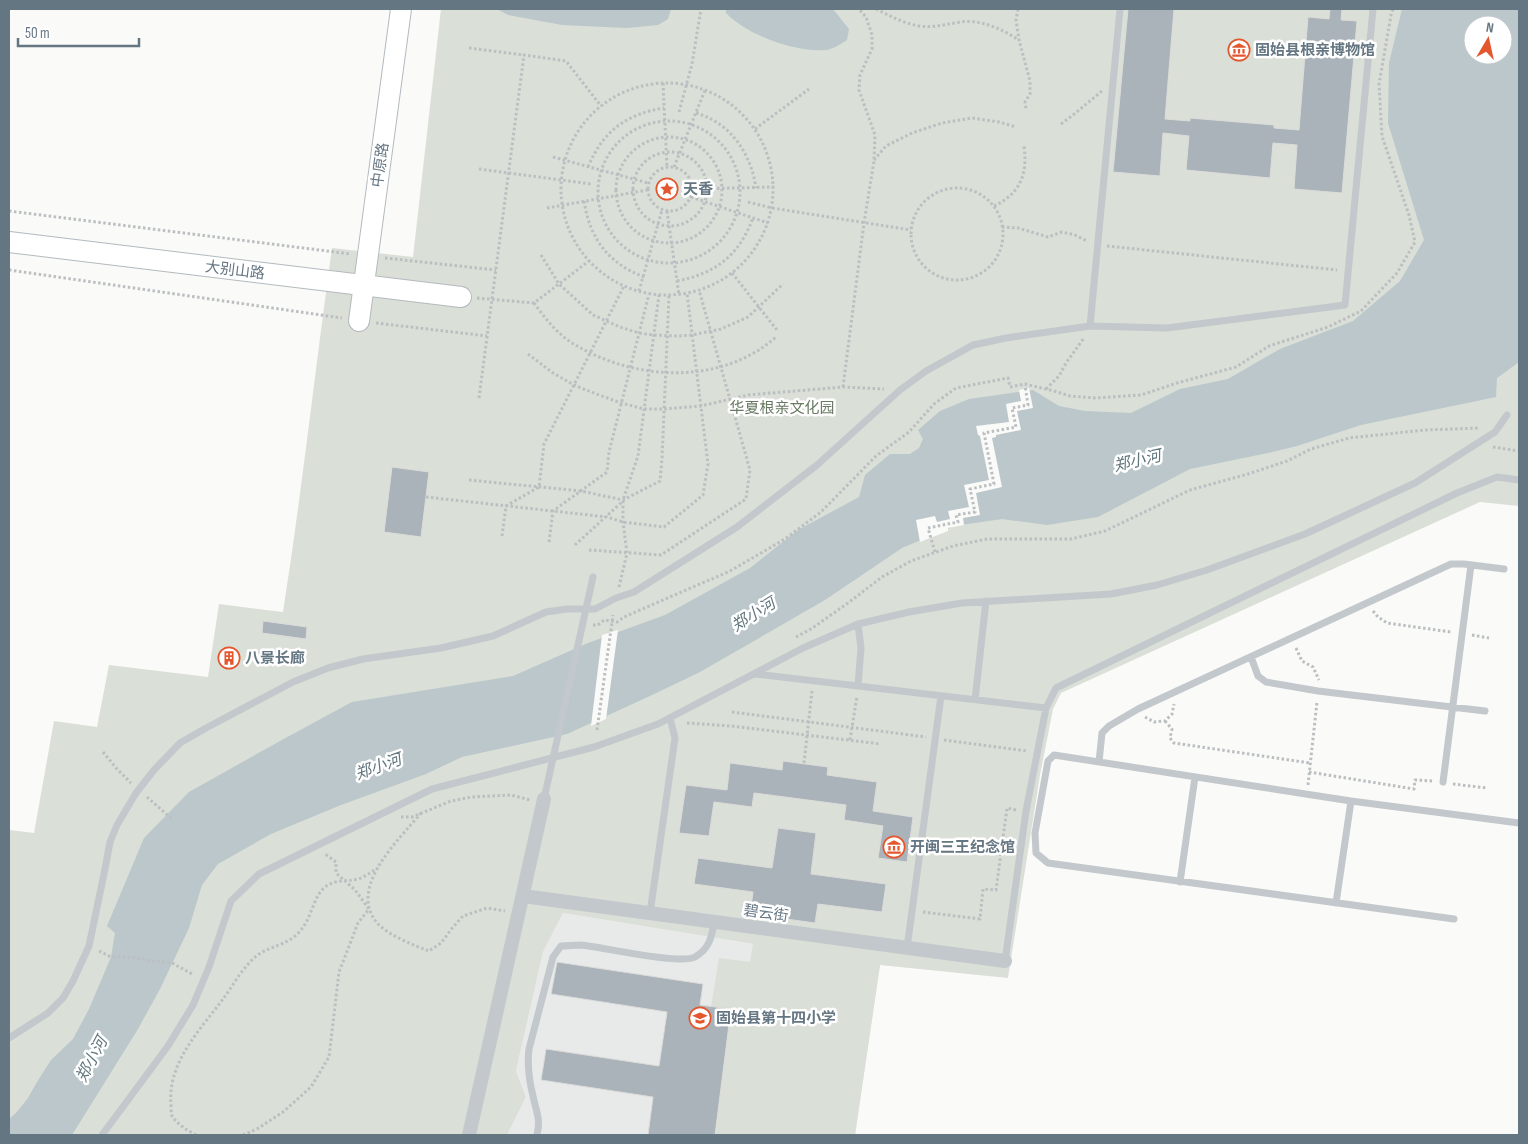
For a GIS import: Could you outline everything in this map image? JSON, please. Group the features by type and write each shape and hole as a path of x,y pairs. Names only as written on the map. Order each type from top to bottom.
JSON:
{"main road":[{"name":"中原路","path":"359,320 401,9"},
{"name":"大别山路","path":"9,242 461,297"}],"street":[{"path":"469,1135 544,802"},
{"name":"碧云街","path":"523,896 1005,961"}],"lane":[{"path":"1090,326 1120,9"},
{"path":"9,1038 48,1013 63,998 74,981 89,946 110,842 117,825 136,793 154,770 180,743 206,728 293,682 328,668 363,659 441,648 493,636 546,612 567,609 595,609 616,598 634,592 736,527 817,465 900,390 926,371 973,345 1006,338 1090,326 1168,328 1344,305 1373,9"},
{"path":"102,1135 168,1046 193,1005 204,981 231,901 259,874 432,789 594,747 658,724 804,648 858,624 909,612 986,601 1112,594 1157,585 1207,570 1305,534 1415,483 1495,432 1507,415"},
{"path":"1005,961 1026,811 1046,708 1056,688 1457,493 1497,477 1519,480"},
{"path":"1099,762 1102,733 1109,726 1138,709 1451,564 1504,569"},
{"path":"1443,782 1471,565"},
{"path":"544,802 593,577"},
{"path":"975,700 986,601"},
{"path":"858,624 861,648 858,686"},
{"path":"1251,657 1258,676 1266,682 1318,691 1485,711"},
{"path":"755,674 1046,708"},
{"path":"907,948 941,696"},
{"path":"650,913 675,738 670,718"},
{"path":"1454,919 1048,863 1036,853 1035,833 1048,761 1054,755 1351,801 1519,823"},
{"path":"1180,882 1195,777"},
{"path":"1336,903 1351,801"},
{"path":"537,1135 539,1124 527,1062 553,957 561,946 581,946 676,959 692,958 707,948 712,938 714,922"}],"path":[{"path":"679,112 692,64 701,9"},
{"path":"843,387 874,161 875,135 858,90 860,75 872,49 872,35 866,17 859,9"},
{"path":"876,9 901,21 920,26 939,26 963,21 985,24 1005,31 1019,40"},
{"path":"1018,9 1016,20 1019,40 1030,82 1030,94 1025,102 1026,110"},
{"path":"590,624 598,625 604,620 617,622 624,617 730,571 785,540 821,512 876,456 909,432 934,404 956,388 1008,378 1010,387 1024,385 1070,396 1096,398 1141,395 1236,367 1269,346 1328,327 1361,310 1397,272 1415,242 1409,215 1382,136 1379,84 1393,9"},
{"path":"469,48 566,61 601,106"},
{"path":"479,398 524,55"},
{"path":"1062,124 1113,82"},
{"path":"663,83 667,167"},
{"path":"663,83 686,85 705,90 720,97 733,106 755,129 769,157 774,187 772,208 768,223 754,251 744,263 720,281 699,290 679,294 659,295 639,292 607,276 589,261 576,244 570,232 562,205 561,180 564,161 578,130 588,117 601,106 624,92 643,86 663,83"},
{"path":"755,129 809,89"},
{"path":"674,167 705,90"},
{"path":"588,167 599,144 617,126 640,114 664,108"},
{"path":"696,113 722,125 739,143 751,164 756,188"},
{"path":"874,161 886,146 912,133 942,123 972,118 1016,127"},
{"path":"665,121 691,124 710,134 725,149 736,167 740,188 737,213 733,224 726,234 709,251 687,261 675,263 661,263 648,260 637,256 617,242 604,222 599,211 597,199 600,170 610,151 625,135 644,125 665,121"},
{"path":"666,137 685,140 698,146 714,161 720,174 722,188 719,207 711,222 698,234 672,242 654,240 646,237 632,226 622,212 617,195 619,175 626,160 636,149 650,141 666,137"},
{"path":"994,206 1012,193 1022,179 1026,161 1024,146"},
{"path":"666,152 679,152 687,155 700,166 704,173 708,189 705,202 700,212 691,220 670,226 658,224 641,212 636,203 633,192 634,179 637,170 650,157 666,152"},
{"path":"553,157 648,183"},
{"path":"667,167 674,167 687,175 691,182 690,198 687,204 681,208 667,211 662,210 652,202 647,190 648,183 655,172 667,167"},
{"path":"479,169 591,184"},
{"path":"692,189 774,187"},
{"path":"958,188 971,190 984,196 994,206 1002,222 1002,227 1003,240 997,257 986,270 970,278 952,280 935,275 921,264 913,248 910,230 914,217 921,205 931,195 944,190 958,188"},
{"path":"547,208 647,190"},
{"path":"690,198 768,223"},
{"path":"584,201 589,226 602,248 620,265 644,277"},
{"path":"748,202 772,208 910,230"},
{"path":"639,292 662,210"},
{"path":"9,211 496,270"},
{"path":"667,211 679,294"},
{"path":"677,280 703,274 725,261 742,242 754,218"},
{"path":"1002,227 1018,228 1048,237 1062,232 1075,235 1098,245 1348,271"},
{"path":"541,255 559,284 593,315 639,333 653,335 692,335 720,329 748,317 783,284"},
{"path":"461,297 534,303 589,261"},
{"path":"9,270 359,320 487,336"},
{"path":"732,273 777,330"},
{"path":"539,487 544,444 624,286"},
{"path":"589,550 661,555 746,499 750,470 699,290"},
{"path":"426,497 607,517 623,522 664,527 703,495 708,464 686,293"},
{"path":"549,542 553,511 607,472 609,452 649,294"},
{"path":"597,730 613,615 627,553 623,522 624,500 638,456 659,295"},
{"path":"575,545 624,500 660,481 669,295"},
{"path":"534,303 545,318 573,344 605,360 630,368 649,371 666,373 714,368 750,356 764,348 776,337"},
{"path":"1046,389 1059,376 1090,326"},
{"path":"528,354 553,373 574,385 644,409 701,406 748,395 843,387 900,390"},
{"path":"934,552 928,528 958,522 956,515 975,512 970,489 994,484 984,433 1016,427 1012,408 1028,405 1024,385"},
{"path":"794,638 826,619 882,577 911,561 953,546 987,539 1071,539 1105,531 1190,490 1287,461 1311,449 1349,438 1425,430 1476,428 1507,415"},
{"path":"1498,448 1519,451"},
{"path":"469,480 582,491 624,500"},
{"path":"506,506 539,487"},
{"path":"502,536 506,506"},
{"path":"1366,603 1378,617 1387,623 1489,638"},
{"path":"1297,635 1295,648 1302,661 1313,667 1319,682 1307,794"},
{"path":"804,764 813,681"},
{"path":"850,740 858,686"},
{"path":"1138,709 1146,719 1154,722 1165,721 1172,714 1174,706 1173,693"},
{"path":"732,712 1038,752"},
{"path":"1165,721 1172,729 1170,738 1174,743 1310,763"},
{"path":"673,729 688,722 881,744"},
{"path":"1309,772 1414,789 1415,780 1487,788"},
{"path":"390,810 402,818 412,817 451,801 472,797 511,795 544,802"},
{"path":"912,911 980,919 983,889 996,890 1007,808 1026,811"},
{"path":"243,1135 257,1129 284,1112 311,1086 329,1057 339,972 358,923 369,909 367,898 369,884 378,868 421,813"},
{"path":"314,847 336,862 336,872 355,890 378,924 403,941 429,951 441,943 463,916 487,908 519,914"},
{"path":"196,1135 180,1125 171,1115 170,1092 179,1062 197,1032 244,969 259,954 285,943 301,931 310,918 314,904 323,889 333,882 359,879 378,868"},
{"path":"100,952 111,957 131,957 172,963 204,981"}],"shaded area":[{"name":"固始县第十四小学","path":"563,913 880,965 855,1135 507,1135 526,1097 516,1071 543,952"}],"green space":[{"name":"华夏根亲文化园","path":"441,9 1519,9 1519,506 1480,502 1061,693 1053,709 1040,775 1008,978 880,965 855,1135 715,1135 731,1010 711,1007 719,958 750,962 753,944 563,913 543,952 516,1071 526,1097 507,1135 9,1135 9,830 34,833 54,721 97,727 109,665 208,677 219,604 283,612 332,248 413,257"}],"water":[{"path":"497,9 671,9 668,19 658,25 627,28 562,25 508,15"},
{"path":"726,9 833,9 849,29 847,40 826,50 801,49 759,35 735,21 726,13"},
{"name":"郑小河","path":"1402,9 1519,9 1519,362 1497,378 1496,397 1361,425 1297,446 1190,469 1098,517 1047,525 1002,519 954,526 902,548 825,600 700,672 567,734 462,757 426,774 341,805 271,834 218,864 202,885 189,928 160,989 138,1029 72,1135 9,1135 9,1119 28,1098 51,1060 73,1039 89,1009 111,957 115,933 107,926 144,838 189,792 352,702 513,676 588,643 665,615 750,568 798,530 859,497 865,475 890,454 910,454 919,448 923,439 918,430 940,411 969,399 1033,390 1059,406 1085,411 1131,413 1180,389 1228,379 1280,349 1353,321 1400,281 1424,240 1388,123 1389,63"}],"pier":[{"path":"1029,388 1033,408 1017,411 1021,430 996,435 996,437 992,438 1002,487 976,493 980,515 963,518 964,525 948,528 948,531 920,542 916,520 935,516 937,522 950,519 948,511 969,507 964,485 989,480 980,436 976,426 1009,422 1006,404 1021,401 1019,390"},
{"path":"618,630 606,719 591,726 602,635"}],"building":[{"path":"1128,9 1174,9 1165,119 1190,121 1190,118 1274,125 1274,128 1299,130 1308,17 1329,19 1330,9 1342,9 1341,20 1357,21 1342,193 1294,189 1297,145 1273,143 1270,178 1186,170 1189,136 1163,133 1160,176 1113,172"},
{"path":"392,467 429,472 421,537 384,532"},
{"path":"263,621 307,627 306,639 262,633"},
{"path":"783,761 828,767 827,775 877,782 873,811 913,817 907,862 878,858 883,826 844,820 846,805 754,793 752,807 714,802 709,836 679,833 686,785 727,790 730,763 782,770"},
{"path":"778,828 816,833 811,874 886,884 882,912 818,904 815,923 750,914 753,892 694,884 698,858 772,868"},
{"path":"557,962 703,984 700,1005 731,1009 715,1135 648,1135 653,1097 541,1080 546,1049 659,1066 667,1012 551,994"}],"place":[{"name":"固始县根亲博物馆","path":"1239,50"},
{"name":"天香","path":"667,189"},
{"name":"八景长廊","path":"229,658"},
{"name":"开闽三王纪念馆","path":"894,847"},
{"name":"固始县第十四小学","path":"700,1018"}]}
